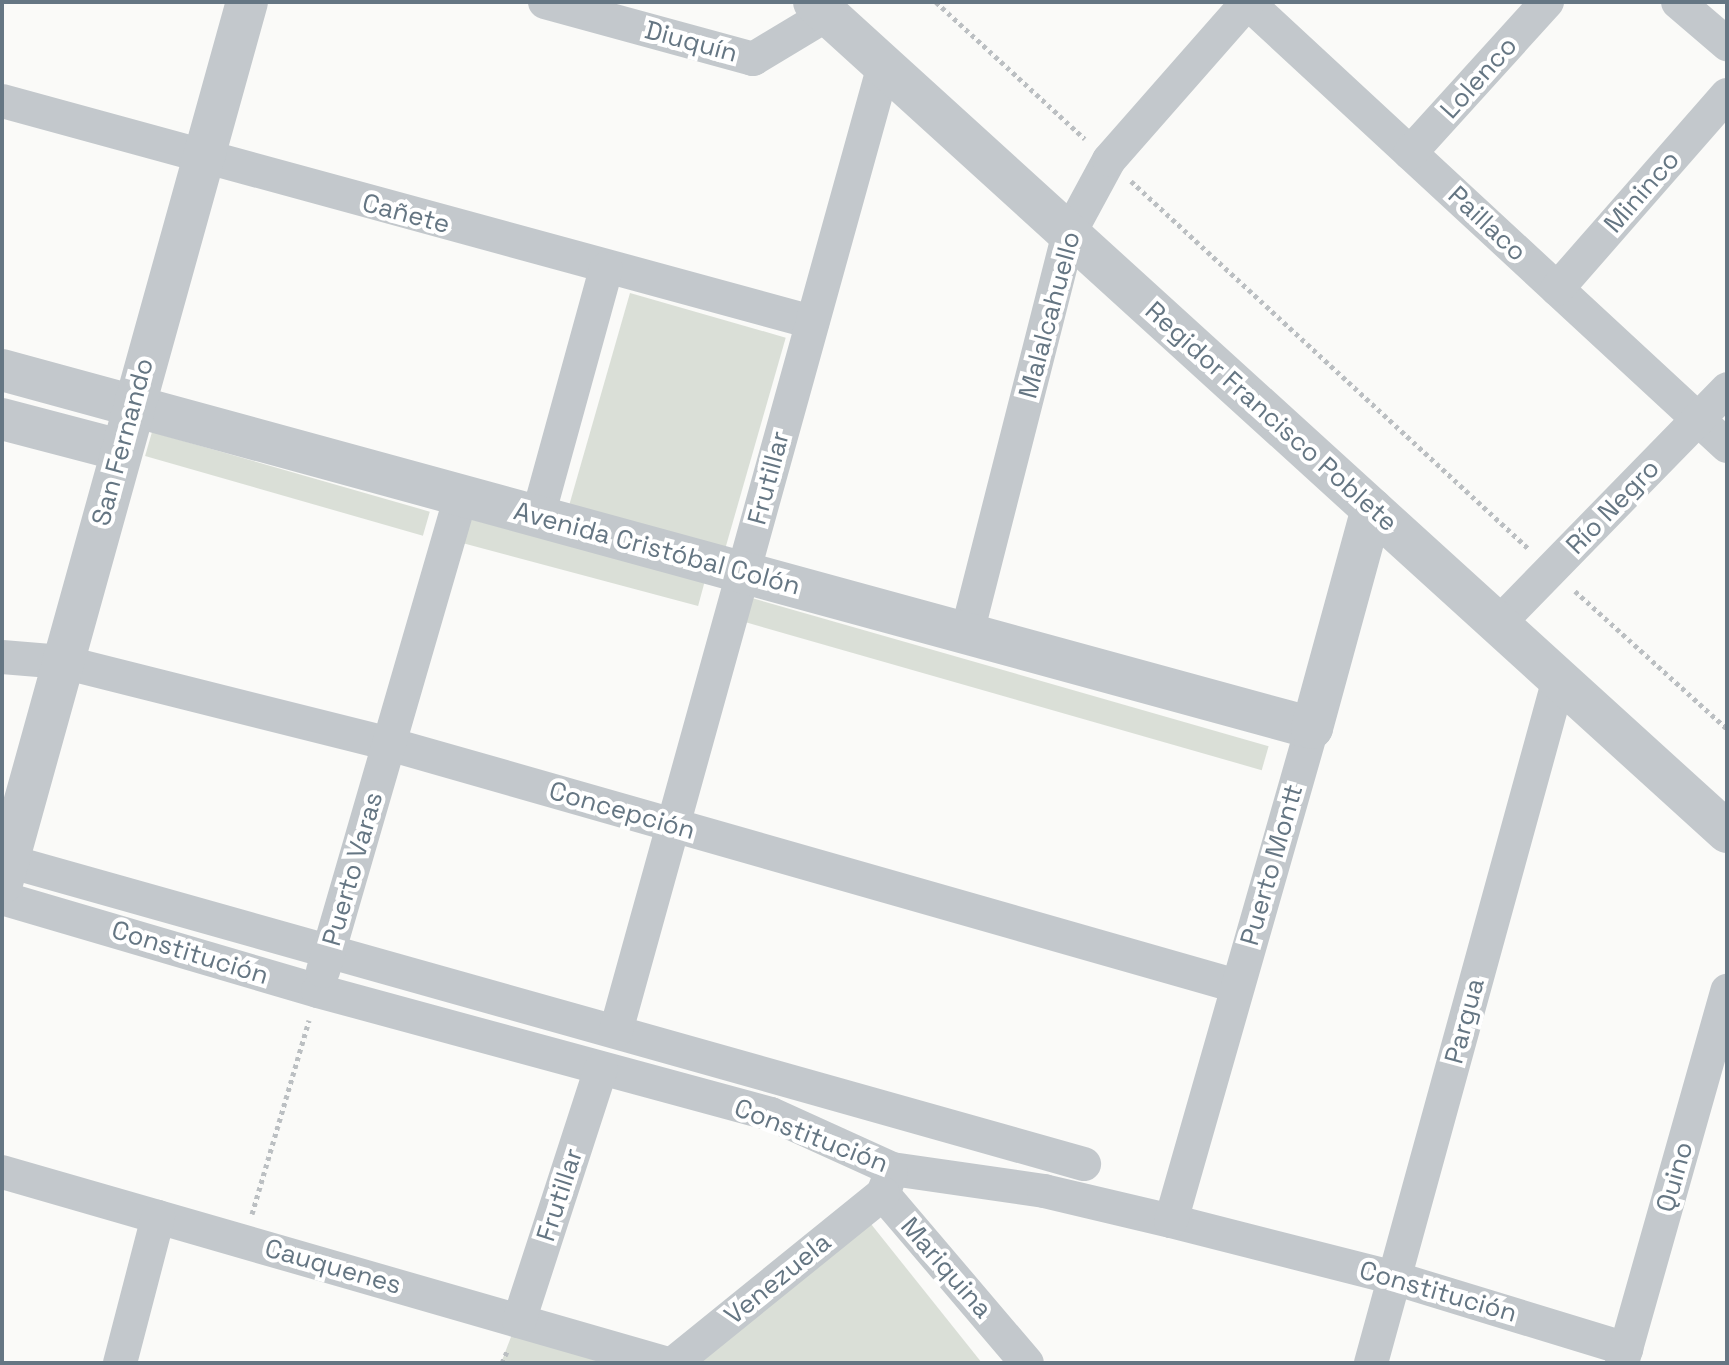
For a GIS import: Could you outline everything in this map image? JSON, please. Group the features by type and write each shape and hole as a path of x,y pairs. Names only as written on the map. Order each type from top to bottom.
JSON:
{"street":[{"name":"San Fernando","path":"4,880 132,406 247,2"},
{"name":"Diuquín","path":"545,2 753,59 821,8"},
{"name":"Malalcahuello","path":"967,633 1069,234 1109,160 1248,2"},
{"name":"Paillaco","path":"1248,2 1727,446"},
{"name":"Lolenco","path":"1410,153 1547,2"},
{"path":"1678,2 1727,44"},
{"name":"Regidor Francisco Poblete","path":"821,8 1727,832"},
{"name":"Frutillar","path":"616,1031 884,65"},
{"name":"Mininco","path":"1557,289 1727,95"},
{"name":"Cañete","path":"2,101 202,159 812,322"},
{"path":"538,516 606,269"},
{"name":"Avenida Cristóbal Colón","path":"2,370 1312,728"},
{"name":"Río Negro","path":"1498,624 1727,389"},
{"path":"2,419 120,450"},
{"name":"Puerto Varas","path":"318,991 461,495"},
{"name":"Puerto Montt","path":"1171,1221 1372,509"},
{"name":"Concepción","path":"2,657 63,662 389,744 1237,986"},
{"name":"Pargua","path":"1371,1363 1559,679"},
{"name":"Constitución","path":"4,880 329,950 1084,1164"},
{"name":"Constitución","path":"4,880 318,991 771,1114 887,1181 1044,1191 1171,1221 1394,1278 1624,1356"},
{"name":"Quino","path":"1624,1356 1727,991"},
{"name":"Frutillar","path":"519,1321 601,1069"},
{"name":"Cauquenes","path":"2,1172 664,1363"},
{"name":"Venezuela","path":"674,1363 887,1181"},
{"name":"Mariquina","path":"887,1181 1027,1363"},
{"path":"120,1363 158,1217"}],"path":[{"path":"936,2 1727,729"},
{"path":"243,1241 318,991"}],"shaded area":[{"path":"630,293 786,338 725,551 569,506"},
{"path":"152,432 430,512 423,536 145,456"},
{"path":"466,518 705,582 698,606 460,542"},
{"path":"738,594 1269,746 1262,770 731,618"},
{"path":"871,1224 982,1363 697,1363"},
{"path":"514,1329 607,1363 501,1363"}]}
